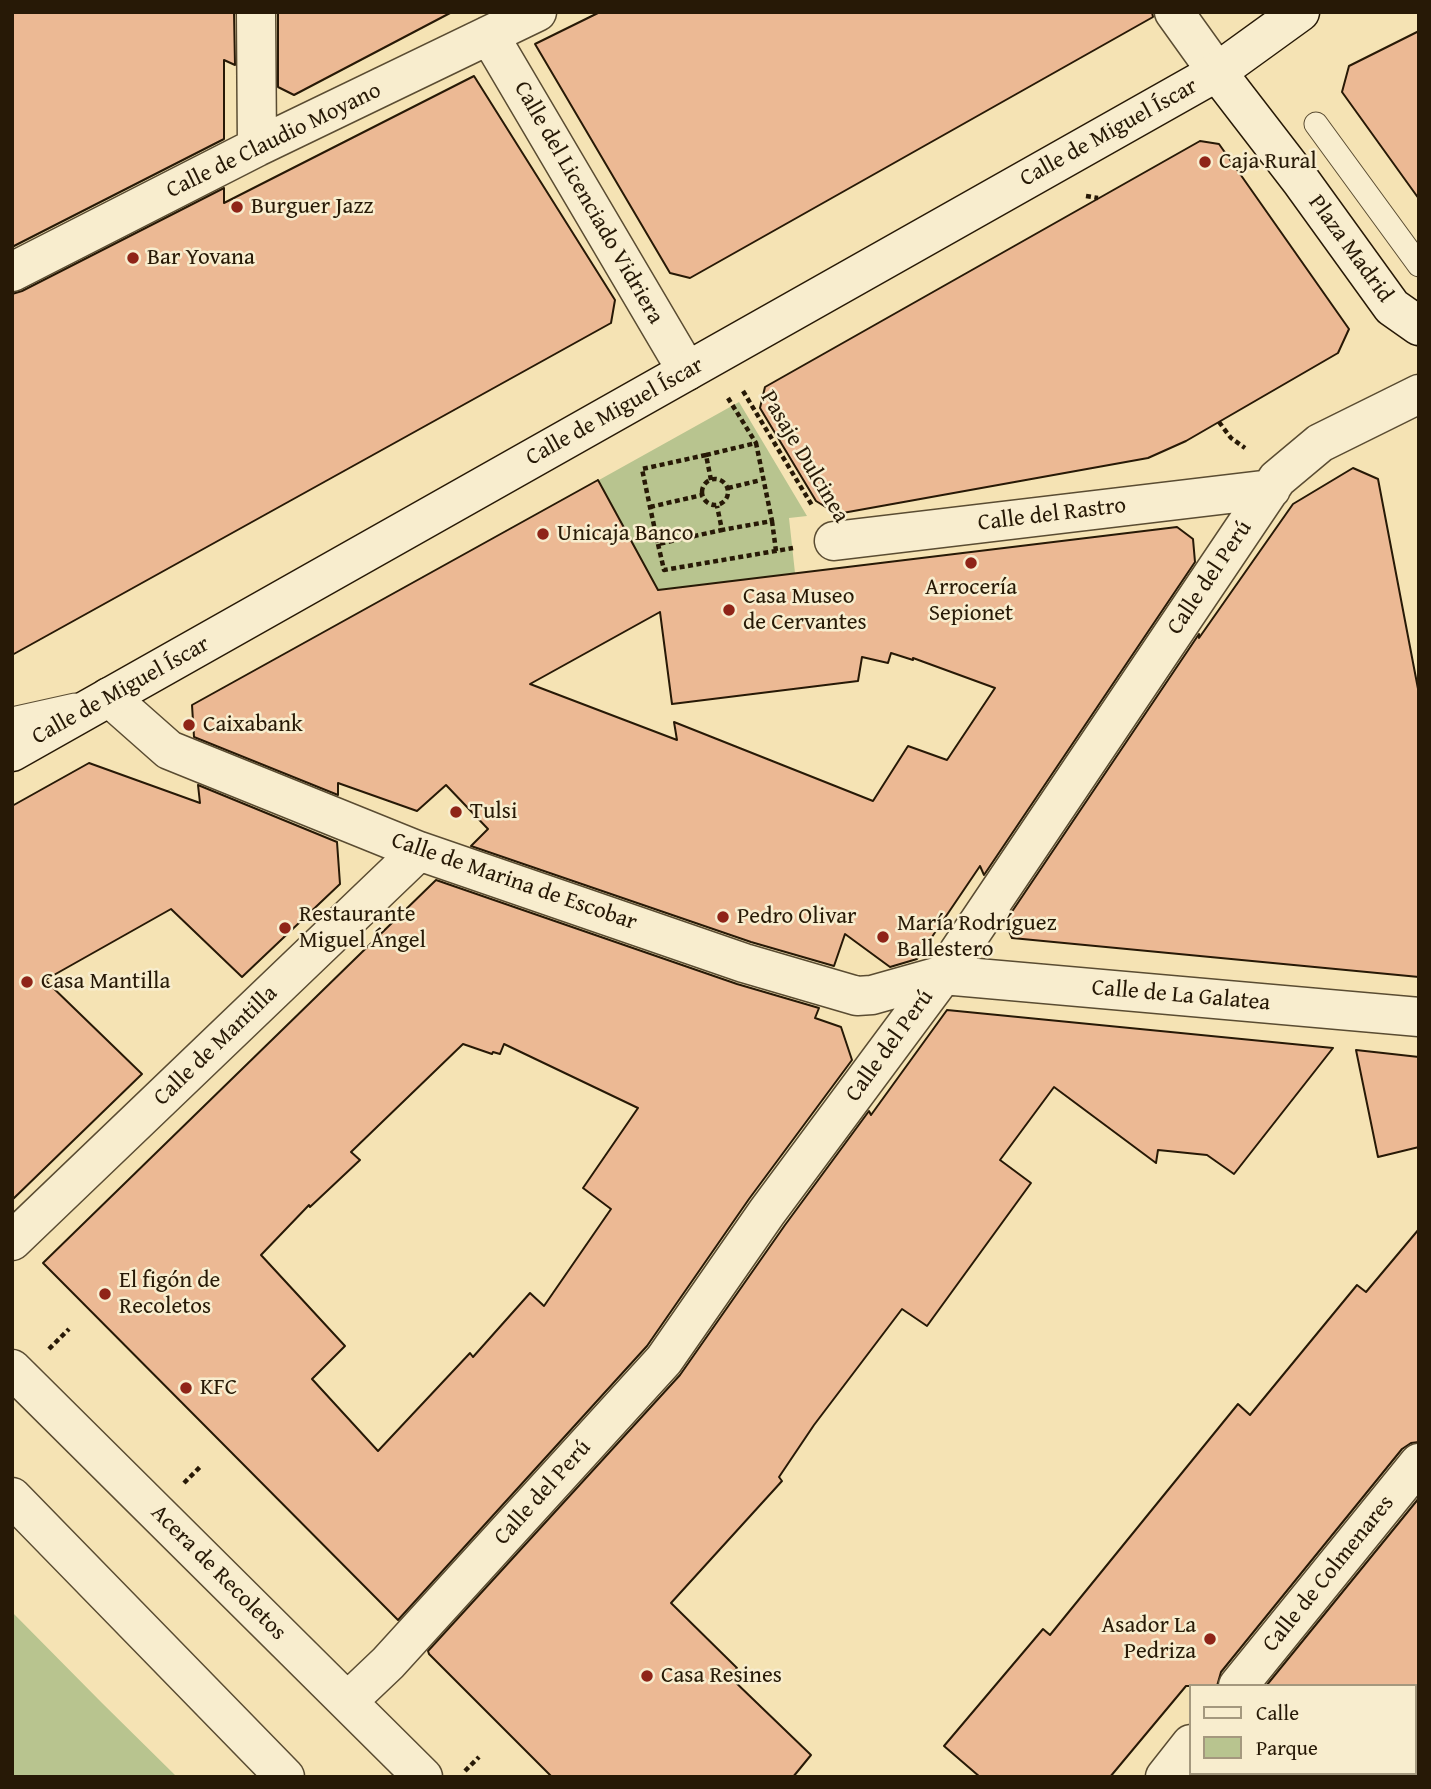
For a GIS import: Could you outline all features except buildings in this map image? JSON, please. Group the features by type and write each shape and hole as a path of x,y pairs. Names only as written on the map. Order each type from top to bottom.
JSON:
{"street":[{"path":"256,12 257,147"},
{"name":"Calle de Claudio Moyano","path":"12,272 257,147 537,12"},
{"name":"Plaza Madrid","path":"1174,12 1392,307 1416,333"},
{"name":"Calle de Miguel Íscar","path":"12,752 1217,72 1300,12"},
{"name":"Calle del Licenciado Vidriera","path":"489,35 687,371"},
{"name":"Calle del Perú","path":"348,1701 388,1663 664,1360 767,1212 943,975 1277,480 1320,443 1419,394"},
{"name":"Calle del Rastro","path":"834,541 1271,489"},
{"name":"Calle de Marina de Escobar","path":"109,697 169,750 419,851 744,962 857,996 872,995 943,975"},
{"name":"Calle de Mantilla","path":"12,1241 419,851"},
{"name":"Calle de La Galatea","path":"943,975 1419,1017"},
{"name":"Acera de Recoletos","path":"12,1370 424,1777"},
{"name":"Calle de Colmenares","path":"1240,1684 1419,1463"},
{"path":"12,1497 285,1777"},
{"path":"1165,1777 1190,1745"}],"lane":[{"path":"1315,124 1419,265"},
{"path":"12,719 109,697"}],"path":[{"path":"1086,196 1098,198"},
{"name":"Pasaje Dulcinea","path":"743,391 834,541"},
{"path":"728,398 756,443 776,551"},
{"path":"1219,422 1231,438 1250,452"},
{"path":"756,443 642,469 664,570 834,541"},
{"path":"706,455 711,480"},
{"path":"711,480 721,480 728,488 727,499 717,506 707,503 702,495 704,485 711,480"},
{"path":"728,488 762,480"},
{"path":"650,507 702,495"},
{"path":"717,506 722,530"},
{"path":"658,544 772,521"},
{"path":"459,1777 480,1757"}],"green space":[{"path":"739,402 807,516 789,518 795,573 657,590 599,480"},
{"path":"12,1612 102,1703 177,1777 12,1777"}],"place":[{"name":"Caja Rural","path":"1205,162"},
{"name":"Burguer Jazz","path":"237,207"},
{"name":"Bar Yovana","path":"133,258"},
{"name":"Unicaja Banco","path":"543,534"},
{"name":"Arrocería Sepionet","path":"971,563"},
{"name":"Casa Museo de Cervantes","path":"729,610"},
{"name":"Caixabank","path":"189,725"},
{"name":"Tulsi","path":"456,812"},
{"name":"Pedro Olivar","path":"723,917"},
{"name":"Restaurante Miguel Ángel","path":"285,928"},
{"name":"María Rodríguez Ballestero","path":"883,937"},
{"name":"Casa Mantilla","path":"27,982"},
{"name":"El figón de Recoletos","path":"105,1294"},
{"name":"KFC","path":"186,1388"},
{"name":"Asador La Pedriza","path":"1210,1639"},
{"name":"Casa Resines","path":"647,1676"}]}
